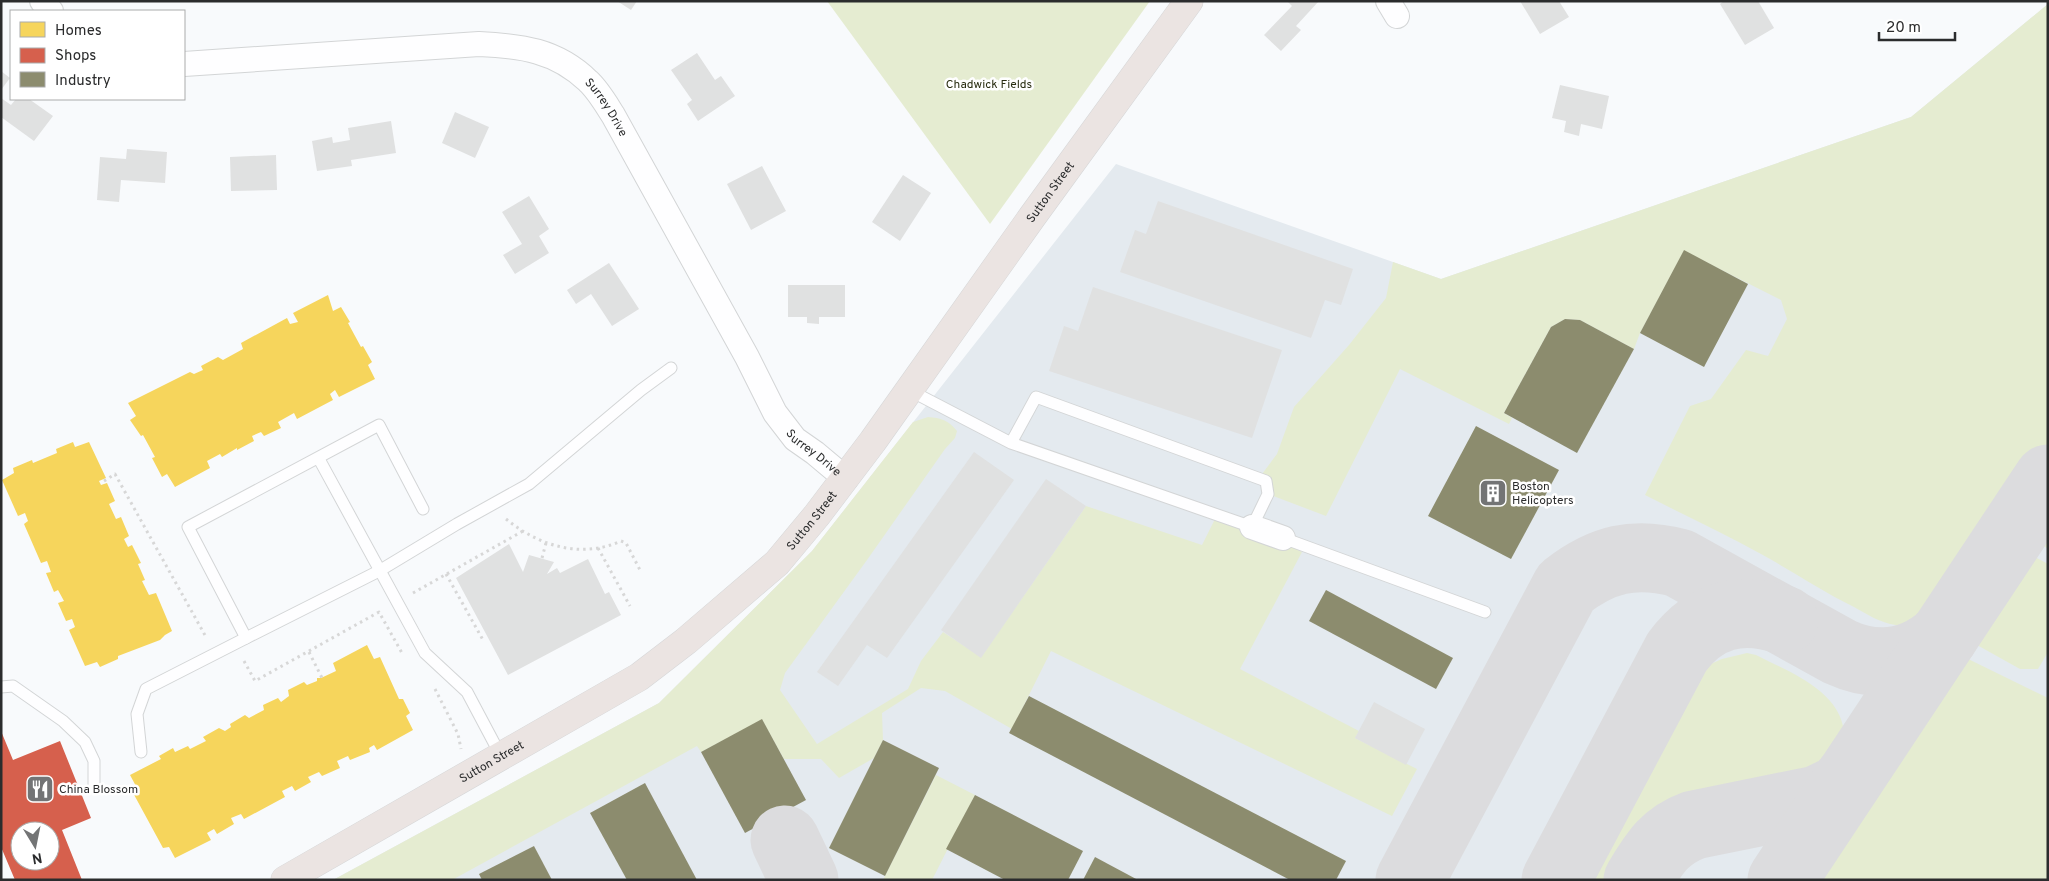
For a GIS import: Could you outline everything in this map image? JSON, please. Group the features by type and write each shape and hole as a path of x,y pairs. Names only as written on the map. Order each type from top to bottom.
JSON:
{"highway":[{"name":"Sutton Street","path":"285,880 639,677 686,641 777,563 846,479 1189,1"}],"street":[{"name":"Surrey Drive","path":"185,64 478,44 519,47 547,54 568,64 590,82 613,115 779,418 795,439 846,479"},
{"path":"1252,527 1283,538"}],"lane":[{"path":"142,752 137,714 146,689 379,571 457,524 529,484 671,368"},
{"path":"909,390 1011,443 1252,527 1268,494 1266,481 1036,397 1011,443"},
{"path":"246,638 188,527 380,425 424,509"},
{"path":"319,459 425,654 467,692 501,756"},
{"path":"1283,538 1485,612"},
{"path":"1,687 13,686 63,721 85,742 94,761 94,787"}],"path":[{"path":"104,481 116,474 206,638 213,634"},
{"path":"506,519 546,544 563,549 589,550 610,546 621,541 626,544 640,570"},
{"path":"408,596 523,531"},
{"path":"542,558 546,544"},
{"path":"598,548 630,606"},
{"path":"446,574 483,640"},
{"path":"244,661 255,681 379,612 403,655"},
{"path":"309,652 322,678"},
{"path":"432,685 458,734 461,749"}],"shaded area":[{"path":"2048,4 2048,880 333,880 659,703 812,551 1116,164 1441,279 1911,117"}],"green space":[{"name":"Chadwick Fields","path":"827,1 1150,1 990,224"},
{"path":"2048,4 2048,448 1948,599 1932,615 1919,622 1904,625 1890,624 1879,620 1747,546 1645,495 1690,406 1711,399 1746,350 1768,356 1787,319 1781,300 1684,251 1640,333 1634,349 1580,320 1565,319 1551,327 1504,413 1512,418 1509,424 1400,369 1326,516 1268,494 1259,478 1277,454 1294,407 1349,345 1386,298 1393,262 1441,279 1911,117"},
{"path":"928,417 941,419 950,424 957,431 955,438 945,449 785,673 780,690 817,744 908,689 921,661 943,632 981,657 1086,506 1202,545 1217,515 1252,527 1302,552 1240,669 1359,731 1355,738 1417,769 1392,816 1051,651 1012,729 945,691 921,688 882,713 883,740 874,758 839,778 821,759 784,759 762,720 701,752 697,746 452,880 333,880 659,703 812,551 913,422"},
{"path":"2048,520 2048,549 2040,543 2037,537"},
{"path":"2026,556 2035,557 2048,564 2048,652 2038,669 2020,669 1968,640 2022,558"},
{"path":"1747,653 1756,655 1796,675 1823,693 1833,704 1840,717 1844,738 1838,756 1827,778 1658,811 1613,880 1590,880 1706,666 1722,659"},
{"path":"1958,654 2048,698 2048,880 1809,880"},
{"path":"936,775 975,795 932,880 883,880"}],"building: Homes":[{"path":"328,295 333,311 341,307 350,322 348,323 361,347 363,346 372,362 368,365 375,379 339,397 335,390 330,394 333,400 297,419 294,413 278,422 281,428 264,436 261,432 252,436 254,441 222,457 220,454 207,461 210,468 175,487 167,474 162,477 152,458 155,457 143,435 141,436 130,420 136,416 128,403 190,372 194,374 203,370 201,366 218,357 223,360 243,349 241,343 287,318 290,324 298,322 293,313"},
{"path":"73,442 75,447 89,442 106,478 99,481 101,485 107,483 115,501 109,504 116,519 121,517 129,536 124,539 128,547 132,545 141,563 138,564 145,580 142,581 149,595 156,593 172,631 160,640 118,656 118,659 100,667 97,662 85,666 69,630 75,627 72,619 66,621 58,603 64,601 58,590 54,592 46,573 51,572 47,561 41,563 24,524 28,521 25,513 18,516 2,480 14,473 13,468 32,460 33,463 57,453 56,449"},
{"path":"367,645 374,659 380,657 399,699 403,699 410,713 406,716 413,730 377,750 374,745 369,748 370,752 350,760 348,756 337,761 340,768 322,776 319,772 308,777 311,782 295,791 292,786 282,791 285,797 244,819 241,814 231,818 234,824 217,834 214,829 207,833 211,840 175,858 169,847 163,848 132,791 137,788 130,775 161,759 159,756 173,748 175,752 188,746 190,749 206,741 203,737 219,728 225,731 231,727 230,724 245,715 249,718 264,710 263,705 278,698 281,702 289,696 288,690 304,682 307,685 317,681 317,678 336,671 333,663"}],"building: Shops":[{"name":"China Blossom","path":"1,731 13,760 60,741 91,818 62,830 82,880 15,880 11,871 60,871 60,821 10,821 10,868 1,847"}],"building: Industry":[{"path":"1684,250 1748,284 1704,367 1640,333"},
{"path":"1565,319 1580,320 1634,349 1577,453 1504,413 1551,327"},
{"name":"Boston Helicopters","path":"1476,426 1559,470 1511,559 1428,516"},
{"path":"1326,590 1453,658 1436,689 1309,621"},
{"path":"1029,696 1346,861 1336,880 1290,880 1009,733"},
{"path":"762,719 806,800 745,833 701,752"},
{"path":"883,740 939,768 885,876 829,848"},
{"path":"645,783 697,880 627,880 590,813"},
{"path":"975,795 1083,851 1068,880 1005,880 946,849"},
{"path":"534,846 552,880 482,880 479,874"},
{"path":"1095,857 1138,880 1083,880"}],"building: Other":[{"path":"617,1 637,1 631,10"},
{"path":"1287,1 1319,1 1296,26 1301,30 1281,51 1264,35 1292,6"},
{"path":"1520,1 1559,1 1569,17 1540,34"},
{"path":"1724,1 1758,1 1774,28 1745,45 1720,4"},
{"path":"697,53 715,80 721,76 735,96 698,121 687,104 692,100 671,70"},
{"path":"1,71 10,78 1,90"},
{"path":"1560,85 1609,96 1602,129 1581,124 1579,136 1564,132 1566,121 1552,118"},
{"path":"1,98 11,105 15,100 30,100 53,116 34,141 1,117"},
{"path":"455,112 489,127 475,158 442,143"},
{"path":"391,121 396,153 351,160 352,166 317,171 312,141 332,137 333,143 350,140 348,128"},
{"path":"127,149 167,152 165,183 121,180 119,202 97,200 100,157 126,159"},
{"path":"276,155 277,190 231,191 230,157"},
{"path":"762,166 786,211 751,230 727,184"},
{"path":"903,175 931,193 900,241 872,222"},
{"path":"529,196 549,229 539,236 549,253 515,274 503,255 522,244 502,212"},
{"path":"1158,201 1353,269 1341,305 1325,300 1311,338 1120,272 1135,230 1146,234"},
{"path":"609,263 639,309 612,326 591,294 576,304 567,290"},
{"path":"788,285 845,285 845,317 819,317 819,324 807,323 807,317 788,317"},
{"path":"1093,287 1282,350 1252,438 1049,371 1064,326 1078,331"},
{"path":"974,452 1014,480 887,658 867,645 838,686 817,672"},
{"path":"1046,479 1086,506 981,658 941,630"},
{"path":"509,544 523,572 529,555 554,562 547,574 557,568 560,573 588,559 605,594 609,592 621,615 508,675 456,578"},
{"path":"1374,702 1425,729 1406,765 1355,738"}],"taxiway":[{"path":"1782,880 2048,479"},
{"path":"1410,880 1566,587 1579,577 1606,564 1633,558 1663,559 1679,563 1840,652 1868,661 1895,661 1908,658 1920,653 1944,636"},
{"path":"1556,880 1677,652 1688,639 1699,629 1725,616 1753,614 1784,620"},
{"path":"1638,880 1649,862 1667,840 1684,829 1694,825 1817,800 1840,789 1848,780"},
{"path":"785,840 804,880"}],"place":[{"name":"Boston Helicopters","path":"1493,493"},
{"name":"China Blossom","path":"40,789"}]}
